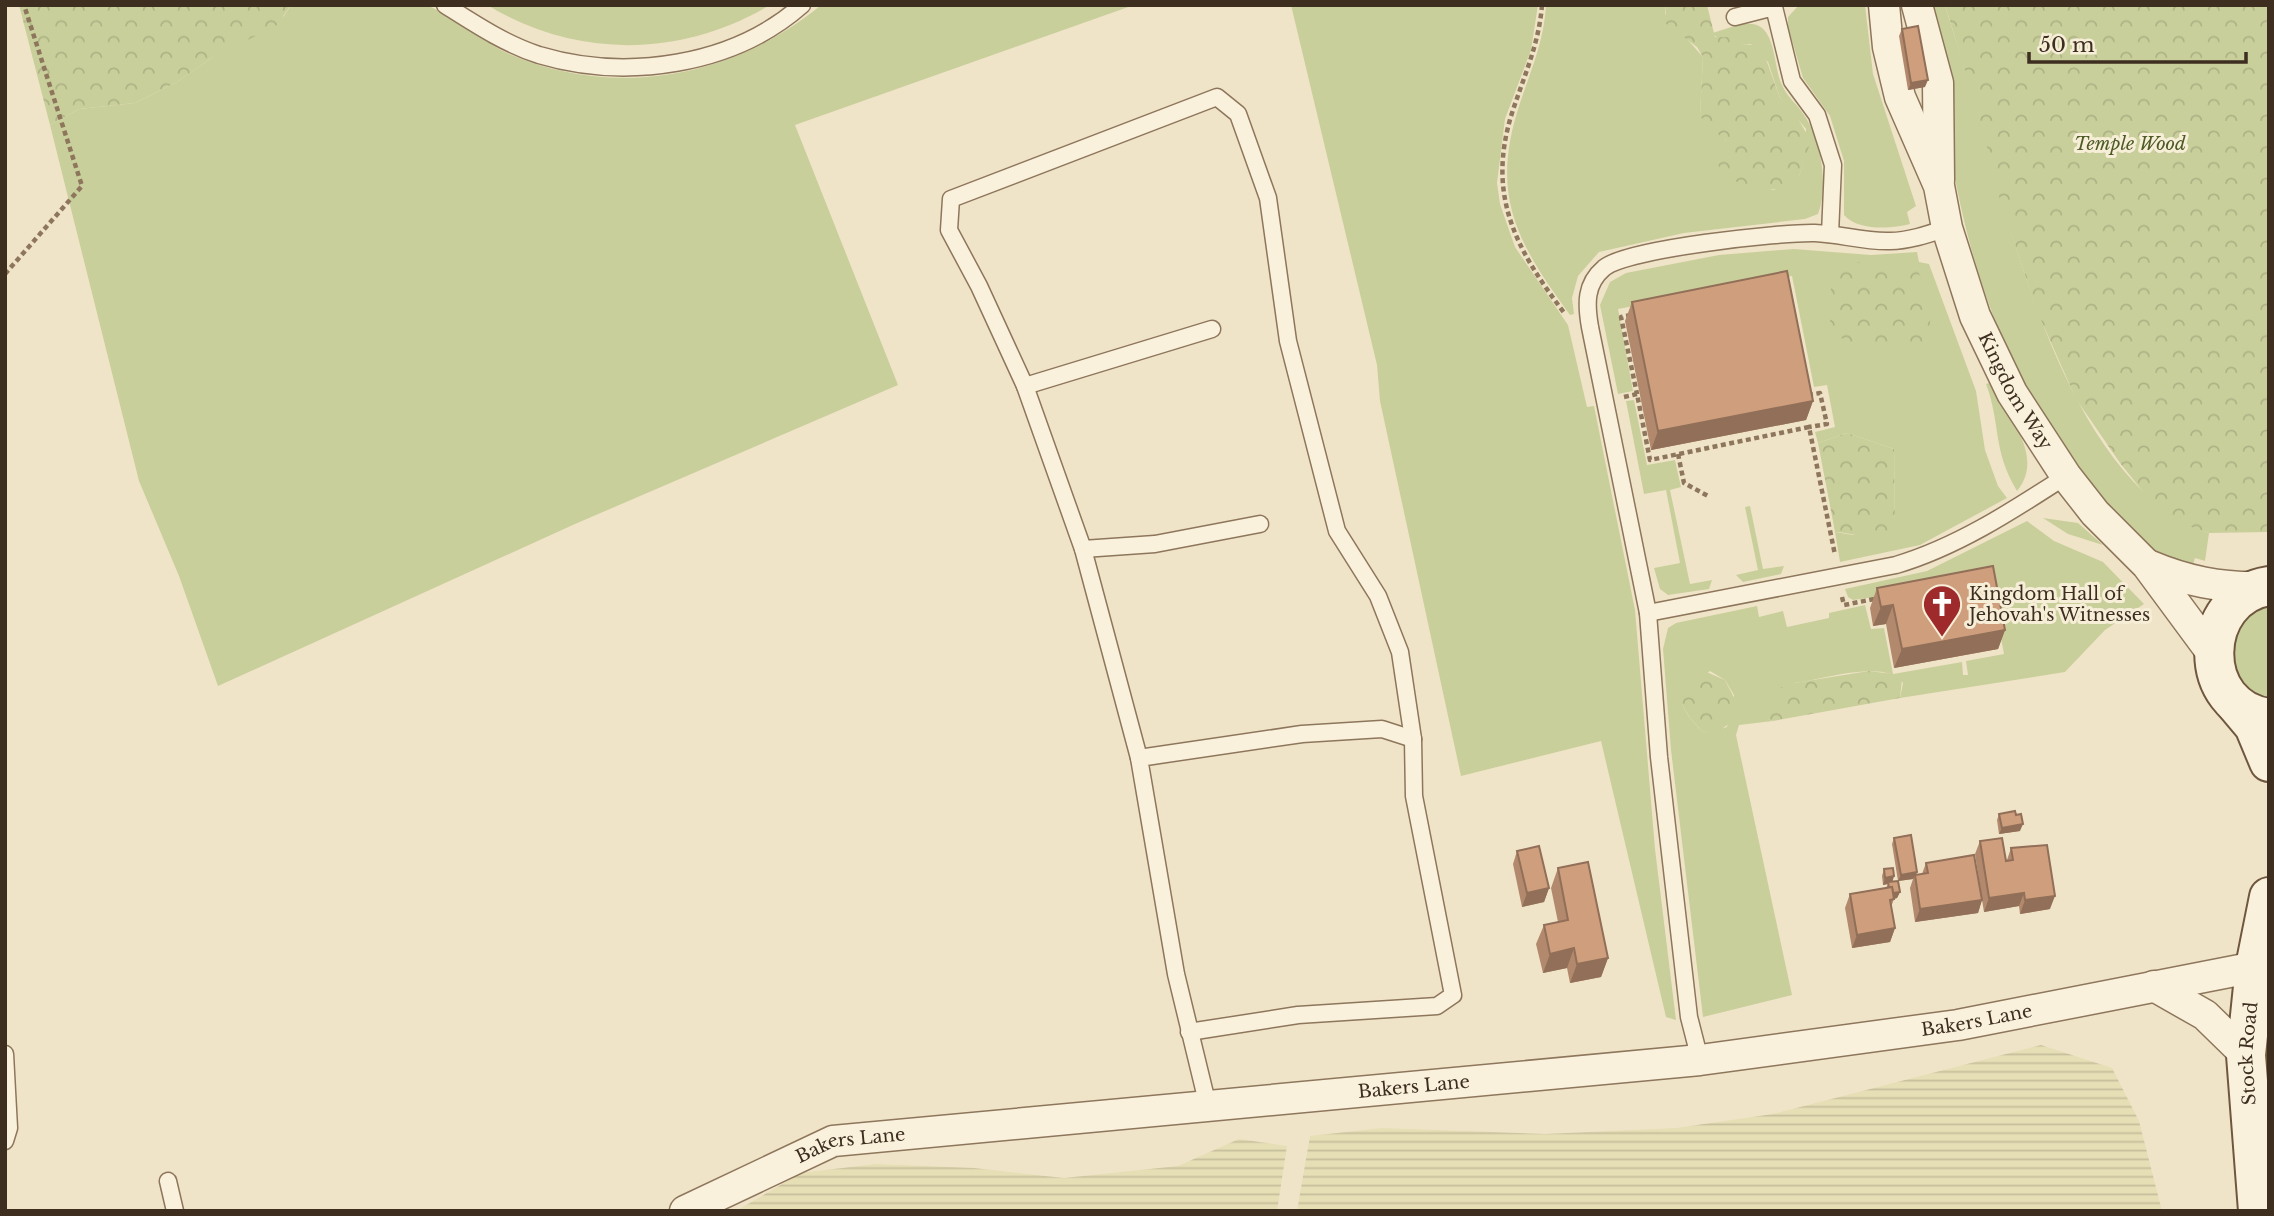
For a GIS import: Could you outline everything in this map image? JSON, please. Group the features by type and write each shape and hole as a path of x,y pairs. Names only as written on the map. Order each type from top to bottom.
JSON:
{"main road":[{"path":"2265,587 2245,594 2221,618 2212,653 2218,678 2232,701 2254,726 2269,762"},
{"path":"2232,701 2247,711 2269,718"},
{"name":"Stock Road","path":"2258,1211 2246,1055 2255,967 2269,897"}],"street":[{"name":"Kingdom Way","path":"1884,5 1888,47 1900,97 1938,186 1947,229 1975,316 1994,357 2038,436 2066,476 2095,513 2147,565 2212,653"},
{"name":"Kingdom Way","path":"1917,5 1938,83 1938,186"},
{"name":"Kingdom Way","path":"2147,565 2197,583 2225,588 2265,587"},
{"name":"Bakers Lane","path":"685,1211 833,1141 1700,1060 1958,1026 2255,967"},
{"path":"2154,986 2205,1015 2246,1055"}],"lane":[{"path":"445,5 494,35 538,54 590,65 631,67 693,59 740,44 802,5"},
{"path":"1735,17 1773,8 1792,81 1817,115 1833,165 1830,234"},
{"path":"1189,1032 1298,1015 1437,1006 1453,995 1414,796 1413,739 1400,652 1378,596 1337,531 1288,341 1269,198 1238,114 1217,97 951,199 948,230 979,286 1025,386 1083,549 1139,758 1189,1032 1208,1106"},
{"path":"1700,1060 1689,1017 1659,757 1648,613 1586,307 1591,285 1604,268 1628,259 1734,239 1777,234 1830,234 1892,241 1947,229"},
{"path":"1025,386 1212,330"},
{"path":"1648,613 1895,565 1926,556 2021,506 2066,476"},
{"path":"1083,549 1156,544 1260,524"},
{"path":"1139,758 1302,734 1382,729 1413,739"},
{"path":"5,1054 9,1128 5,1141"},
{"path":"169,1181 175,1211"}],"path":[{"path":"5,274 82,186 24,5"},
{"path":"1542,5 1536,45 1507,132 1502,166 1503,185 1518,244 1527,262 1569,319"},
{"path":"1634,314 1621,317 1650,460 1827,424 1820,393 1807,395 1805,383"},
{"path":"1619,398 1637,394"},
{"path":"1809,427 1836,563"},
{"path":"1678,454 1684,483 1708,496"},
{"path":"1841,590 1844,605 1883,598"}],"shaded area":[{"path":"2041,1045 2112,1068 2139,1121 2162,1211 1297,1211 1310,1136 1382,1128 1545,1134 1676,1128 1773,1114"},
{"path":"1239,1139 1287,1146 1277,1211 736,1211 801,1173 875,1164 974,1168 1064,1178 1178,1166"}],"green space":[{"path":"19,5 291,5 277,25 210,59 177,82 135,103 79,109 50,125"},
{"path":"291,5 425,5 507,53 548,67 589,76 630,78 671,74 711,65 750,50 787,30 821,5 1134,5 795,125 898,385 575,524 218,686 179,576 139,481 50,125 79,109 135,103 177,82 210,59 284,16"},
{"path":"487,5 770,5 701,35 665,43 628,45 592,43 556,35 521,23"},
{"path":"1291,5 1538,5 1531,50 1505,119 1497,183 1500,204 1515,247 1568,325 1587,407 1594,406 1635,610 1655,849 1676,1020 1666,1017 1601,741 1461,776 1380,401 1377,365"},
{"path":"1546,5 1666,5 1665,14 1703,57 1700,115 1726,140 1723,145 1764,188 1774,190 1799,176 1805,157 1806,129 1780,98 1768,62 1751,44 1730,43 1712,33 1742,24 1754,24 1765,30 1774,53 1779,78 1810,125 1819,150 1823,190 1818,214 1805,219 1684,233 1599,252 1578,276 1572,298 1574,314 1570,315 1535,264 1513,216 1508,192 1507,165 1511,136 1540,43"},
{"path":"1666,5 1707,5 1715,37 1729,37 1741,44 1761,45 1780,98 1794,112 1811,141 1799,176 1787,188 1758,188 1739,183 1730,178 1717,163 1715,153 1726,140 1706,125 1700,115 1703,57 1697,47 1665,23"},
{"path":"1799,5 1865,5 1873,74 1916,206 1907,212 1910,224 1884,228 1866,226 1844,215 1844,161 1830,116 1803,78 1788,27 1788,17"},
{"path":"1927,5 1945,5 2031,292 2056,355 2085,414 2120,466 2161,507 2209,533 2205,561 2195,558 2191,572 2148,547 2105,503 2041,414 2012,359 1989,304 1957,191"},
{"name":"Temple Wood","path":"1945,5 2269,5 2269,532 2209,533 2183,524 2152,503 2120,463 2076,399 2037,311 1999,196 1979,115"},
{"path":"1794,249 1871,255 1917,252 1919,262 1929,264 1976,391 1985,450 1998,486 2007,498 1920,545 1840,562 1835,532 1853,535 1895,523 1894,449 1847,433 1818,443 1815,432 1835,427 1827,385 1814,387 1792,276 1618,309 1633,391 1618,394 1600,305 1610,282 1626,273 1719,255"},
{"path":"1842,261 1917,266 1931,315 1928,337 1922,342 1864,350 1836,335 1830,322 1831,285"},
{"path":"1989,383 2021,436 2026,450 2025,478 2017,491 2000,449 1986,384"},
{"path":"1634,400 1647,465 1675,460 1681,487 1670,490 1690,584 1712,580 1709,589 1668,595 1660,589 1654,568 1680,563 1666,490 1644,494 1626,401"},
{"path":"1847,433 1894,449 1895,523 1883,534 1868,536 1835,532 1818,443"},
{"path":"1750,506 1763,569 1784,566 1781,574 1743,582 1736,575 1758,570 1745,507"},
{"path":"2043,518 2078,523 2103,545 2068,534"},
{"path":"2027,521 2054,541 2103,562 2144,604 2105,630 2065,672 1900,698 1903,683 1895,676 1883,672 1852,672 1794,683 1768,719 1773,721 1739,725 1736,735 1792,995 1703,1017 1671,750 1663,649 1668,628 1676,623 1757,606 1759,617 1783,611 1787,627 1829,618 1829,613 1865,605 1871,629 1884,628 1893,674 1962,662 1963,675 1968,675 1966,661 2004,654 1990,581 1853,600 1848,597 1845,589 1927,571","holes":["1710,671 1725,680 1734,695 1727,727 1705,733 1685,710 1681,693"]},
{"path":"2269,604 2269,702 2237,680 2229,646 2245,615"},
{"path":"1702,670 1725,680 1735,700 1736,710 1732,722 1717,732 1705,733 1697,726 1681,699 1683,682 1690,675"},
{"path":"1869,671 1893,674 1902,679 1900,698 1773,721 1768,719 1765,705 1771,691 1794,683"}],"building":[{"path":"1918,26 1928,80 1911,83 1902,29"},
{"path":"1787,271 1813,401 1658,431 1632,302"},
{"name":"Kingdom Hall of Jehovah's Witnesses","path":"1993,566 2005,630 1902,649 1893,605 1881,607 1877,588"},
{"path":"2015,811 2016,815 2021,814 2023,824 2002,828 1999,814"},
{"path":"1911,835 1917,872 1901,875 1894,838"},
{"path":"2002,838 2006,861 2013,860 2011,848 2047,845 2055,896 2025,900 2024,893 1989,898 1980,841"},
{"path":"1539,846 1549,888 1527,893 1517,851"},
{"path":"1974,855 1982,900 1920,909 1915,875 1928,873 1926,863"},
{"path":"1588,862 1608,958 1577,964 1574,948 1550,954 1544,925 1568,920 1558,868"},
{"path":"1893,868 1894,876 1885,878 1884,869"},
{"path":"1898,881 1900,892 1893,893 1888,882"},
{"path":"1892,887 1894,899 1890,900 1895,928 1857,935 1850,894"}],"place":[{"name":"Kingdom Hall of Jehovah's Witnesses","path":"1942,638"}]}
